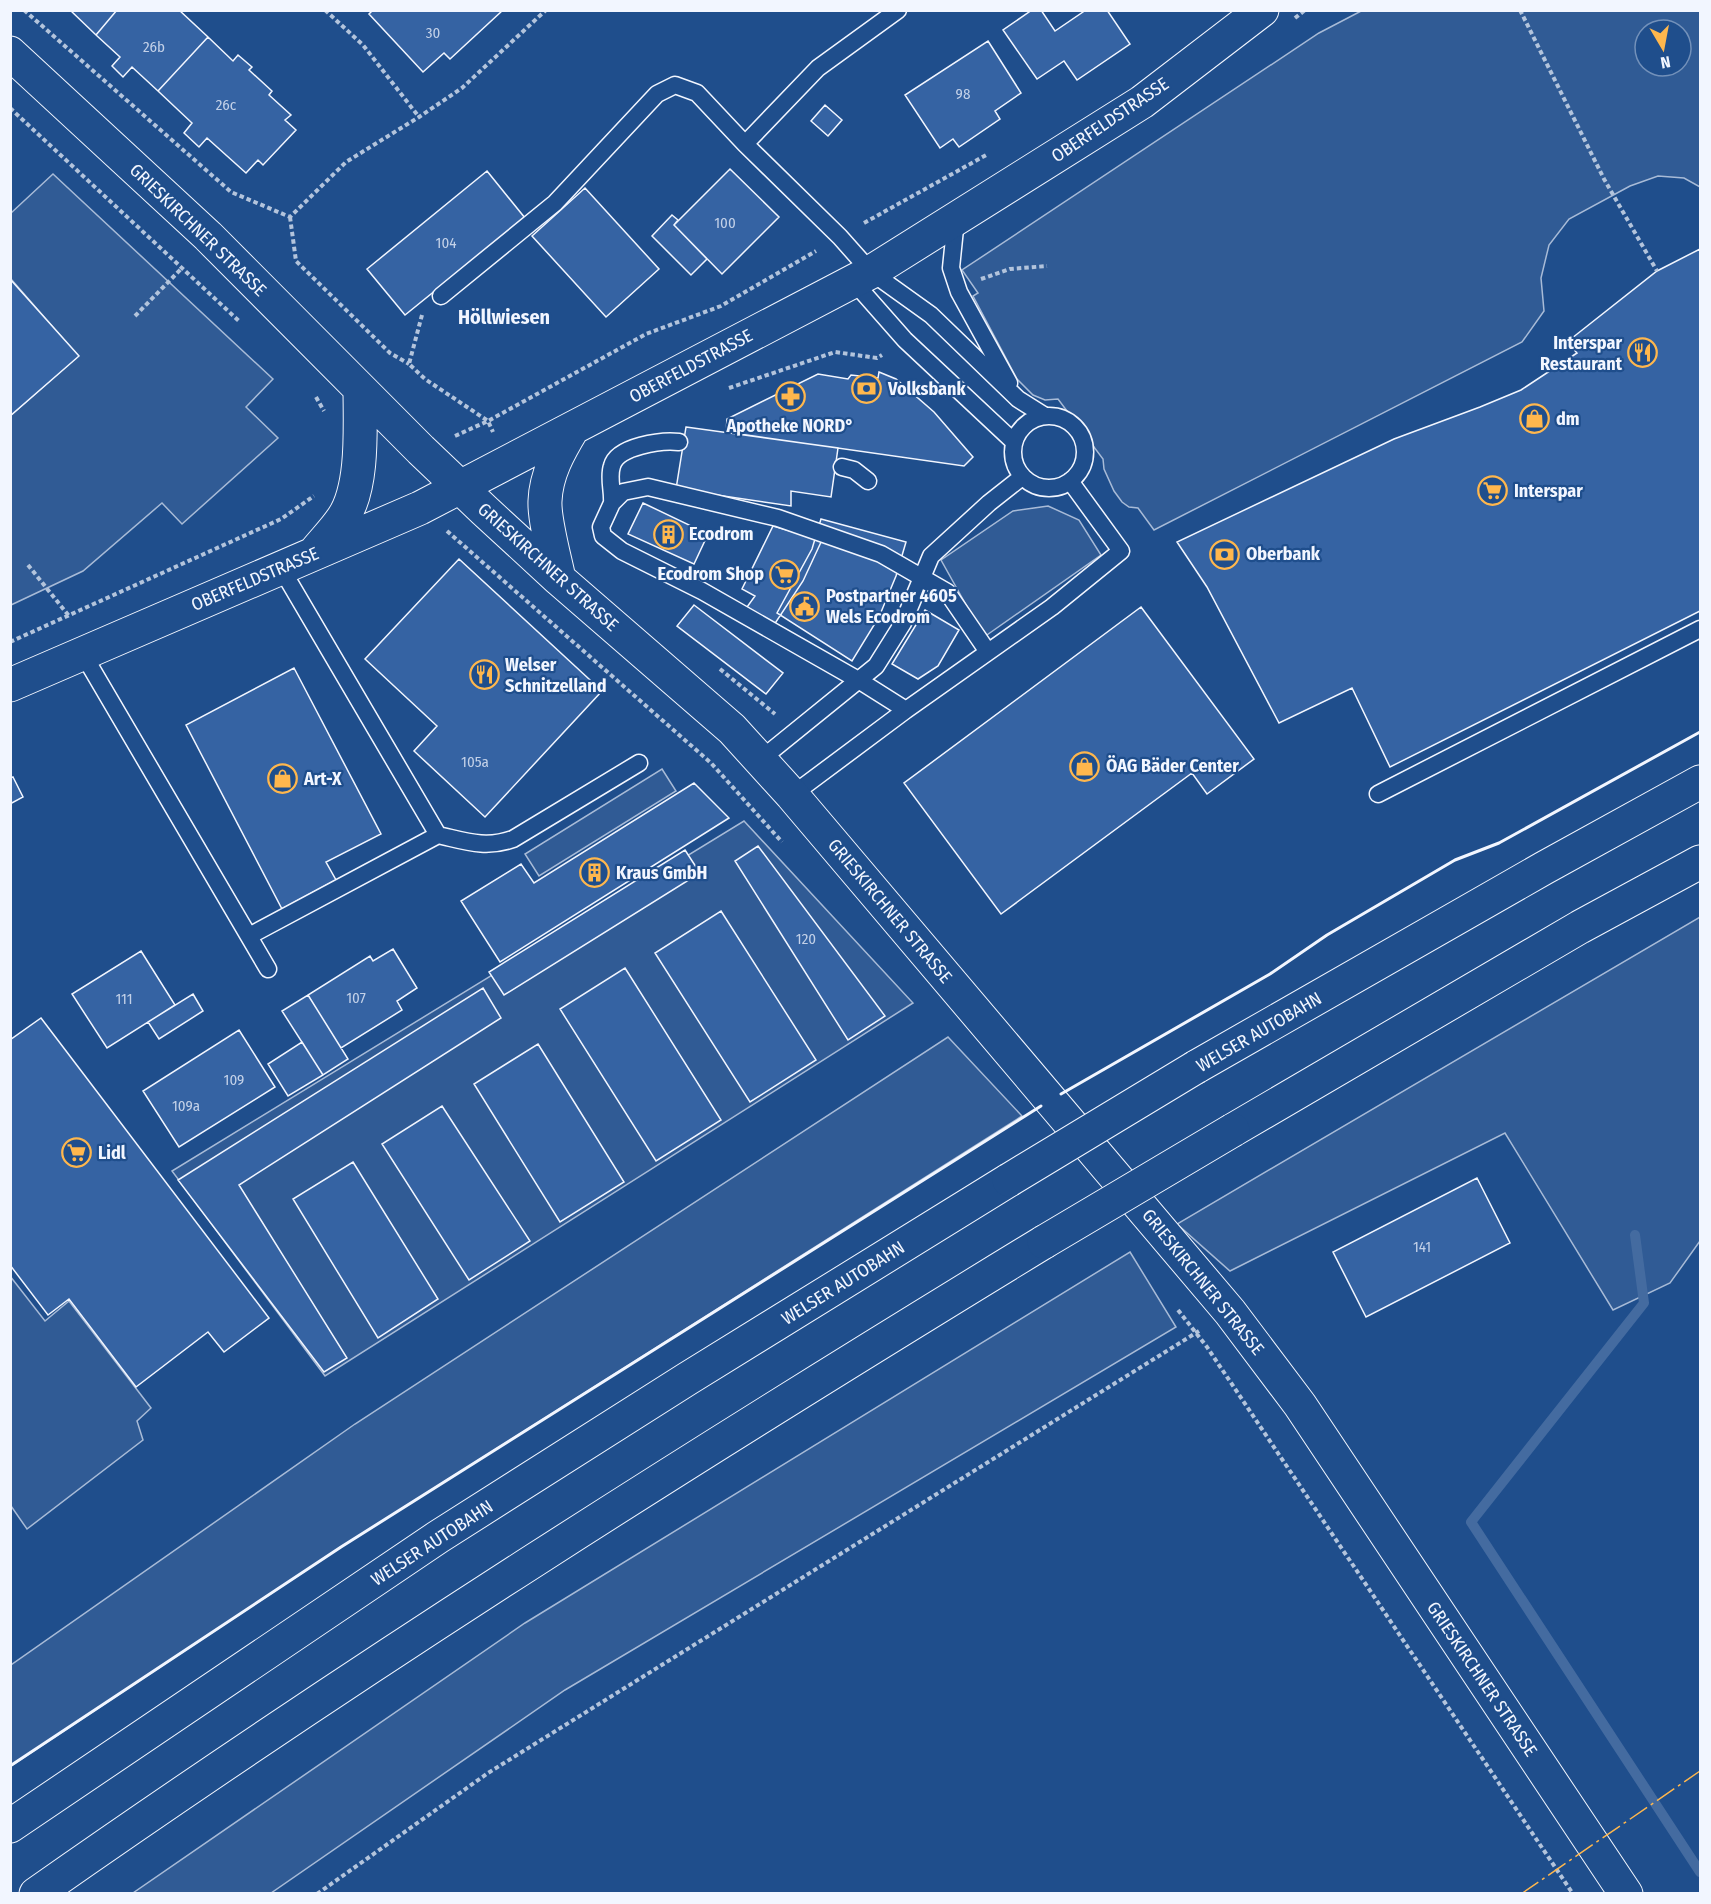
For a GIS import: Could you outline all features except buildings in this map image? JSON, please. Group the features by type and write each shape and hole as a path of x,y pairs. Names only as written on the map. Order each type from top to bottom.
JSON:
{"main road":[{"name":"OBERFELDSTRASSE","path":"10,685 420,508 862,277 1274,17"},
{"name":"GRIESKIRCHNER STRASSE","path":"10,53 208,236 460,487 560,579 732,729 792,795 1230,1312 1300,1405 1626,1893"},
{"path":"313,554 344,517 356,483 361,439 360,389"},
{"path":"560,579 545,504 547,484 556,456 573,428"},
{"name":"WELSER AUTOBAHN","path":"10,1826 438,1538 687,1379 1009,1180 1196,1067 1534,874 1701,782"},
{"path":"36,1893 145,1817 517,1572 768,1411 1044,1242 1233,1130 1580,927 1701,862"}],"lane":[{"path":"745,144 818,68 898,10"},
{"path":"441,296 555,203 657,94 675,85 697,93 745,144 840,237 862,277 905,340 1014,442"},
{"path":"956,219 951,268 959,292 1018,399"},
{"path":"862,277 931,315 1018,399 1046,416 1057,417 1068,422 1080,435 1084,444 1083,465 1070,482 1050,489 1030,483 1022,477 1015,466 1012,454 1014,442 1026,424 1046,416"},
{"path":"612,503 613,488 610,474 612,462 625,451 666,440 679,442"},
{"path":"842,467 854,470 868,481"},
{"path":"760,760 876,666 903,623 931,556 989,503 1022,477"},
{"path":"792,795 906,710 1052,607 1121,551 1070,482"},
{"path":"906,710 860,681 702,591 622,551 603,536 601,527 612,503 623,492 648,487 778,518 881,554 947,592 988,652"},
{"path":"281,568 438,835"},
{"path":"1378,794 1701,629"},
{"path":"83,654 268,969"},
{"path":"249,936 438,835 478,844 498,845 513,839 639,763"}],"path":[{"path":"24,10 231,192 290,217"},
{"path":"325,10 363,45 419,117"},
{"path":"290,217 346,162 462,88 546,10"},
{"path":"1274,17 1305,10"},
{"path":"1520,10 1604,179 1657,271"},
{"path":"10,108 243,324"},
{"path":"421,450 488,422 646,334 721,306 994,151"},
{"path":"290,217 296,261 390,353 409,364 425,379 488,422 508,461"},
{"path":"959,292 969,284 1010,269 1047,266"},
{"path":"135,316 182,268"},
{"path":"409,364 422,315 441,296"},
{"path":"723,390 835,352 877,358 905,340"},
{"path":"312,389 326,414"},
{"path":"10,642 281,519 316,494"},
{"path":"420,508 711,763 784,844"},
{"path":"28,565 69,616"},
{"path":"715,664 796,731"},
{"path":"1175,1305 1197,1333 1574,1893"},
{"path":"317,1893 488,1773 1230,1312"}],"shaded area":[{"path":"1363,10 1700,11 1700,187 1684,178 1658,176 1630,186 1569,219 1549,245 1541,278 1544,311 1522,342 1154,530 1138,508 1129,507 1122,502 1104,469 1103,459 1058,399 1045,400 1033,395 1017,379 973,296 978,293 962,270 1319,33"},
{"path":"53,174 273,379 246,407 278,438 182,524 162,503 83,571 11,605 10,416 78,356 11,279 11,213"},
{"path":"1048,506 1079,520 1101,555 984,637 941,560 1013,511"},
{"path":"662,769 676,791 539,876 525,854"},
{"path":"744,821 913,1003 325,1376 172,1171"},
{"path":"1700,917 1700,1241 1670,1283 1613,1310 1505,1133 1230,1271 1177,1224"},
{"path":"948,1037 1022,1116 341,1547 11,1766 11,1665 355,1424"},
{"path":"1130,1252 1176,1327 565,1690 271,1893 133,1893 525,1623"},
{"path":"10,1276 45,1321 69,1301 151,1408 137,1421 143,1440 27,1529 11,1506"}],"waterway":[{"path":"1635,1235 1644,1303 1471,1522 1700,1872"}],"wall":[{"path":"1061,1094 1270,974 1327,935 1455,860 1499,843 1700,732"},
{"path":"10,1766 341,1547 1041,1106"}],"power":[{"path":"1521,1894 1700,1771"}],"place":[{"name":"Interspar Restaurant","path":"1643,353"},
{"name":"Volksbank","path":"867,389"},
{"name":"Apotheke NORD°","path":"790,397"},
{"name":"dm","path":"1535,419"},
{"name":"Interspar","path":"1493,491"},
{"name":"Ecodrom","path":"668,534"},
{"name":"Oberbank","path":"1225,554"},
{"name":"Ecodrom Shop","path":"785,574"},
{"name":"Postpartner 4605 Wels Ecodrom","path":"805,606"},
{"name":"Welser Schnitzelland","path":"484,675"},
{"name":"ÖAG Bäder Center","path":"1085,766"},
{"name":"Art-X","path":"283,779"},
{"name":"Kraus GmbH","path":"595,873"},
{"name":"Lidl","path":"77,1153"}],"district":[{"name":"Höllwiesen","path":"504,317"}]}
